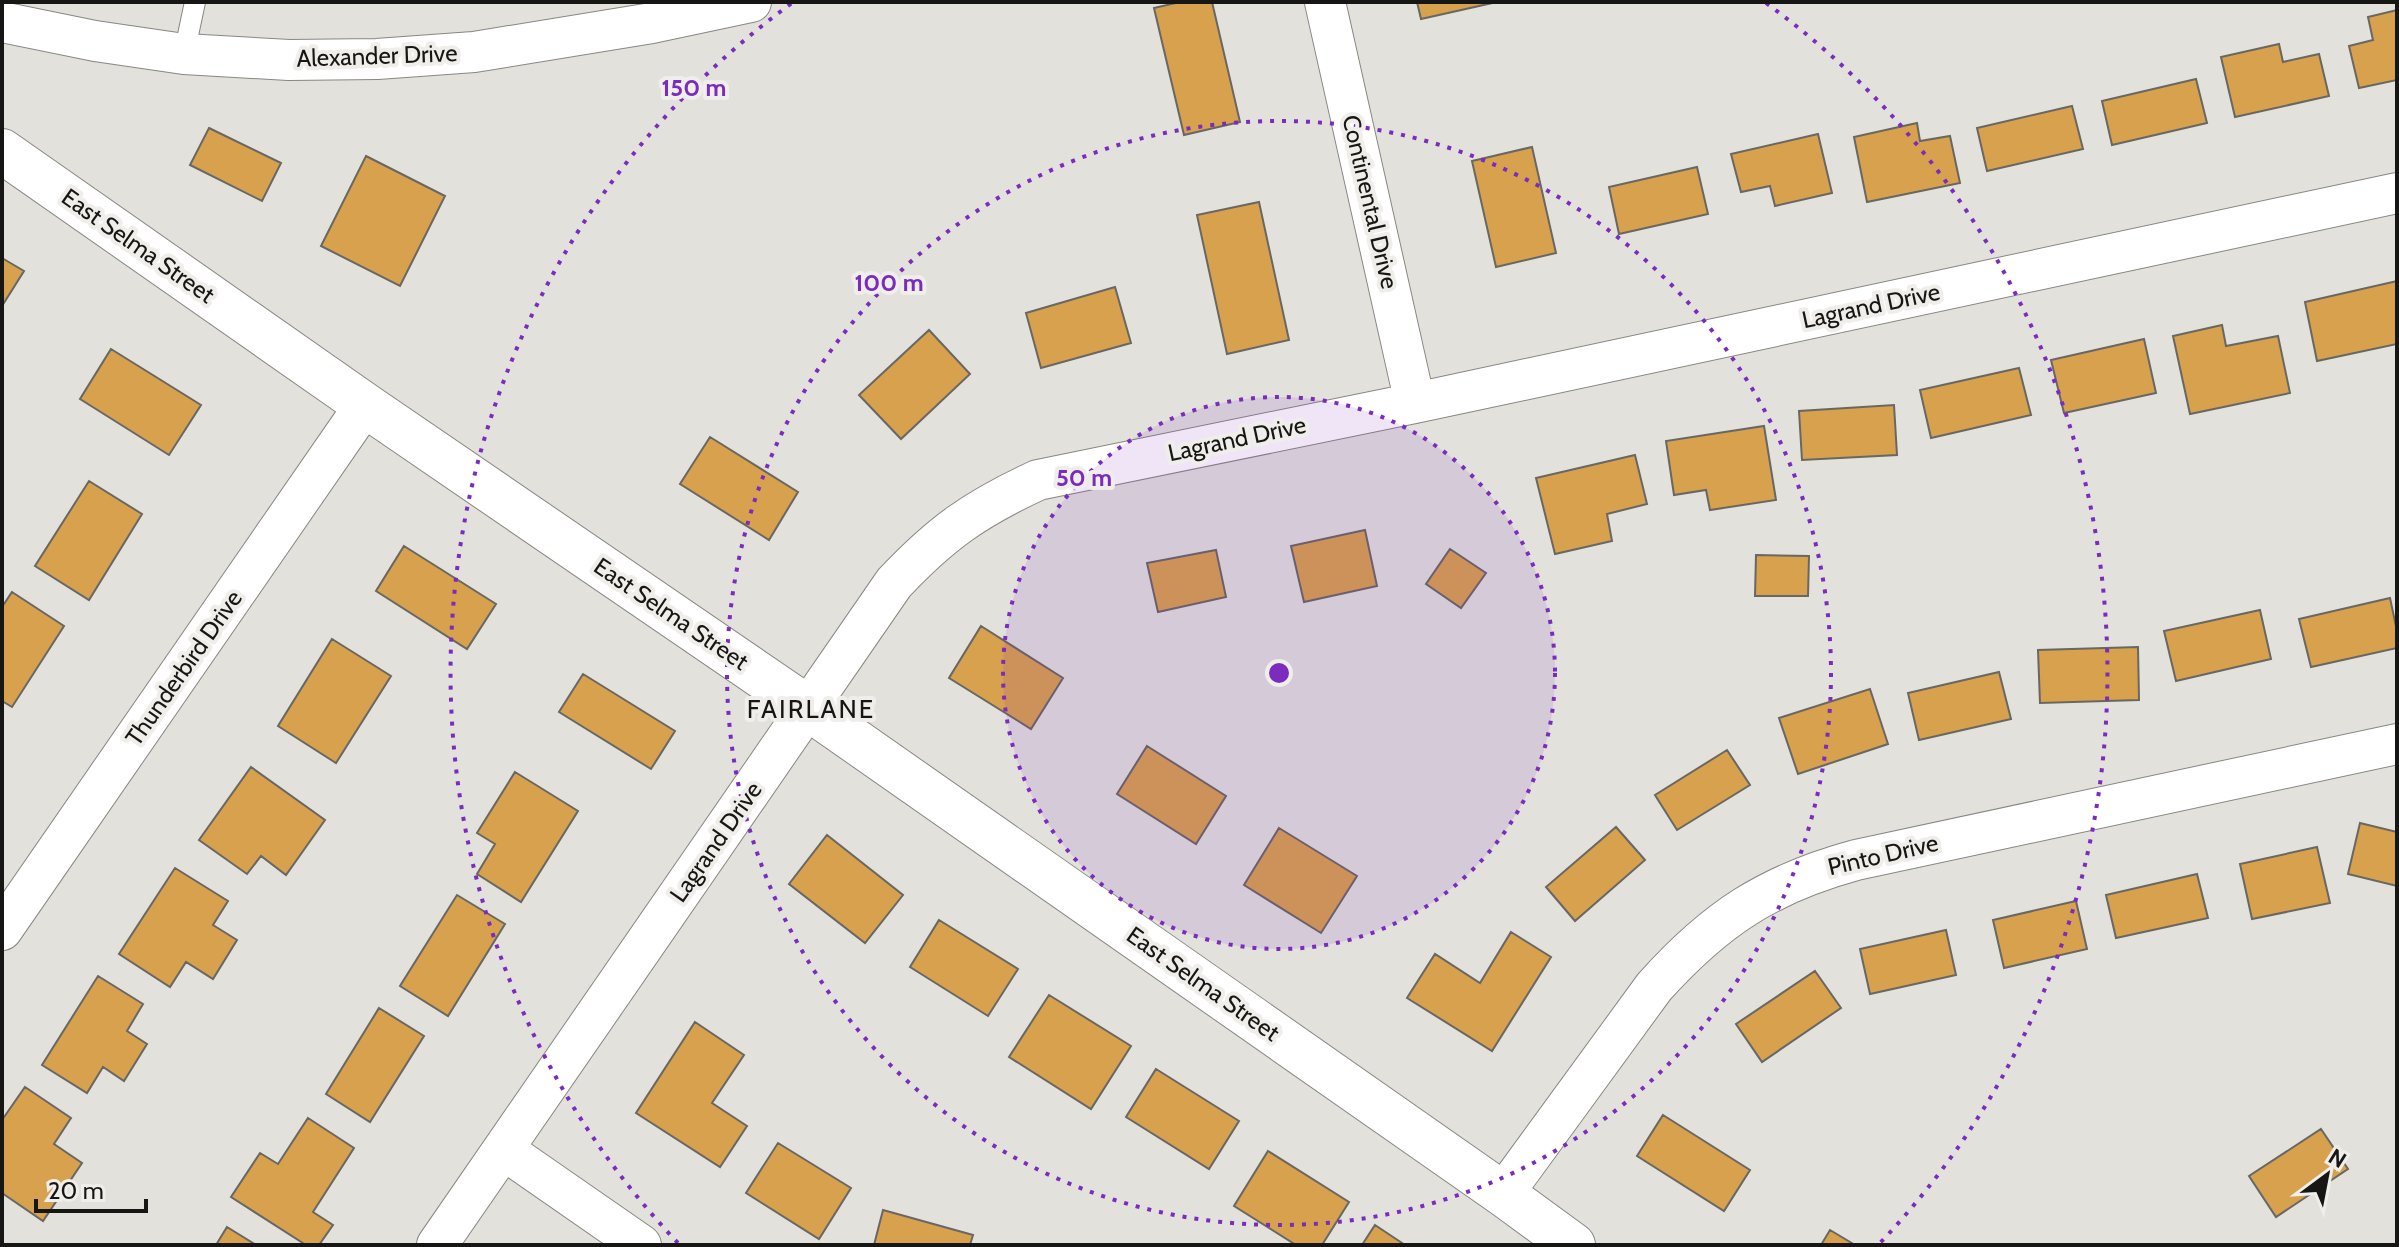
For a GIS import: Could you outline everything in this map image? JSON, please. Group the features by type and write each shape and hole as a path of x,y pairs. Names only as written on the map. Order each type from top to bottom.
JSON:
{"street":[{"name":"Alexander Drive","path":"2,22 95,41 184,54 289,60 377,59 474,52 654,13 751,2"},
{"name":"Continental Drive","path":"1325,2 1415,403"},
{"name":"East Selma Street","path":"2,151 365,405 808,708 1573,1245"},
{"name":"Lagrand Drive","path":"437,1245 894,583 925,551 960,522 997,498 1038,480 1415,403 2397,193"},
{"name":"Thunderbird Drive","path":"2,930 365,405"},
{"name":"Pinto Drive","path":"1503,1194 1654,987 1711,929 1780,886 1817,870 1856,860 2397,744"},
{"path":"504,1150 641,1245"}],"lane":[{"path":"184,54 195,2"}],"building":[{"path":"1180,2 1212,2 1240,122 1184,135 1154,8"},
{"path":"1417,2 1497,2 1421,19"},
{"path":"2397,10 2397,80 2359,88 2349,46 2373,40 2368,17"},
{"path":"2279,44 2283,62 2319,54 2329,96 2235,117 2221,57"},
{"path":"2196,79 2207,123 2112,145 2102,101"},
{"path":"2072,106 2083,149 1987,171 1977,128"},
{"path":"1917,123 1920,141 1950,136 1960,183 1867,202 1854,137"},
{"path":"209,128 281,163 262,201 190,165"},
{"path":"1818,134 1832,193 1775,206 1770,186 1741,192 1731,154"},
{"path":"1532,147 1556,253 1496,267 1472,161"},
{"path":"366,156 445,196 400,286 321,246"},
{"path":"1697,167 1708,214 1619,234 1609,187"},
{"path":"1259,202 1289,340 1227,354 1197,215"},
{"path":"2,258 24,271 2,306"},
{"path":"2397,281 2397,344 2317,361 2305,302"},
{"path":"1115,287 1131,343 1041,368 1026,313"},
{"path":"2222,325 2226,346 2278,336 2290,393 2190,414 2173,336"},
{"path":"929,330 970,374 901,439 859,395"},
{"path":"2144,339 2156,393 2064,413 2051,360"},
{"path":"111,349 201,405 169,455 80,399"},
{"path":"2019,368 2031,415 1931,438 1920,390"},
{"path":"1894,405 1897,455 1802,460 1799,411"},
{"path":"1764,426 1776,500 1710,510 1706,490 1674,495 1666,441"},
{"path":"710,437 798,492 769,540 680,484"},
{"path":"1635,455 1647,504 1607,514 1612,541 1555,554 1536,478"},
{"path":"89,481 142,514 89,600 35,566"},
{"path":"1365,530 1377,586 1304,602 1291,546"},
{"path":"404,546 496,604 467,649 376,591"},
{"path":"1450,549 1486,573 1461,608 1426,584"},
{"path":"1216,550 1226,597 1158,612 1147,563"},
{"path":"1756,555 1809,556 1808,596 1755,596"},
{"path":"12,592 64,626 12,707 2,701 2,607"},
{"path":"2390,598 2397,648 2311,667 2299,619"},
{"path":"2260,610 2271,659 2176,681 2164,631"},
{"path":"981,626 1063,678 1031,729 949,678"},
{"path":"332,639 391,676 336,763 278,726"},
{"path":"2138,647 2139,700 2040,703 2038,650"},
{"path":"1999,672 2011,719 1919,740 1908,693"},
{"path":"583,674 675,731 651,769 559,712"},
{"path":"1870,689 1888,744 1798,774 1779,718"},
{"path":"1147,746 1226,796 1196,844 1117,794"},
{"path":"1727,750 1750,785 1677,830 1655,795"},
{"path":"251,767 325,820 286,875 261,856 247,874 199,840"},
{"path":"515,772 578,811 521,902 477,874 495,844 477,833"},
{"path":"2360,823 2397,832 2397,886 2348,874"},
{"path":"1616,827 1645,860 1575,921 1546,887"},
{"path":"1279,828 1357,876 1321,933 1244,885"},
{"path":"827,835 903,895 865,943 789,884"},
{"path":"2317,847 2330,903 2252,919 2240,864"},
{"path":"175,868 228,901 213,925 237,940 213,979 186,962 170,987 119,954"},
{"path":"2197,874 2208,918 2116,938 2106,895"},
{"path":"457,895 505,924 448,1016 400,986"},
{"path":"2076,901 2087,949 2004,968 1993,920"},
{"path":"939,920 1018,969 988,1016 910,967"},
{"path":"1946,930 1956,975 1870,994 1860,949"},
{"path":"1511,932 1551,957 1492,1051 1407,998 1435,954 1480,983"},
{"path":"1815,971 1841,1008 1762,1062 1736,1024"},
{"path":"98,976 143,1004 127,1031 147,1044 124,1081 103,1067 87,1093 42,1065"},
{"path":"1049,995 1131,1046 1091,1109 1009,1057"},
{"path":"379,1008 424,1036 370,1122 326,1094"},
{"path":"695,1022 744,1055 712,1103 747,1126 720,1167 636,1113"},
{"path":"1156,1069 1239,1121 1209,1169 1126,1117"},
{"path":"25,1087 71,1118 54,1144 82,1163 43,1221 2,1193 2,1120"},
{"path":"1663,1115 1750,1170 1724,1211 1637,1156"},
{"path":"308,1118 354,1148 313,1212 333,1225 319,1245 306,1245 231,1197 260,1153 278,1164"},
{"path":"2321,1129 2348,1169 2276,1217 2249,1176"},
{"path":"778,1143 851,1188 819,1239 746,1193"},
{"path":"1268,1151 1349,1202 1322,1245 1296,1245 1234,1206"},
{"path":"883,1210 973,1235 970,1245 874,1245"},
{"path":"1375,1225 1405,1245 1362,1245"},
{"path":"227,1227 256,1245 216,1245"},
{"path":"1830,1230 1855,1245 1821,1245"}],"district":[{"name":"FAIRLANE","path":"811,709"}]}
